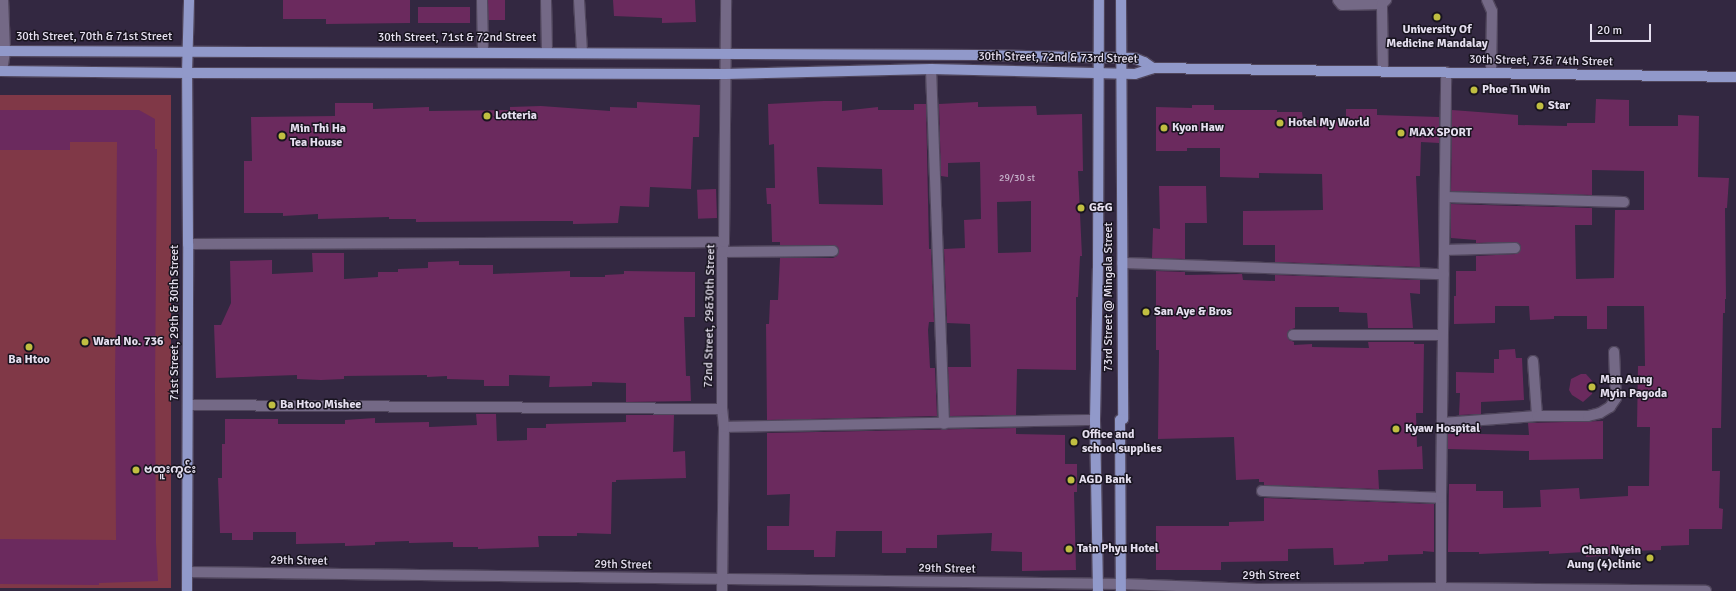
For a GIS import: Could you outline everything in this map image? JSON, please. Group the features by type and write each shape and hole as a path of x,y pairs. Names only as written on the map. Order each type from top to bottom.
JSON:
{"main road":[{"name":"71st Street, 29th & 30th Street","path":"187,591 187,50 189,0"},
{"name":"73rd Street @ Mingala Street","path":"1098,587 1095,420 1098,268 1099,0"},
{"name":"73rd Street @ Mingala Street","path":"1121,0 1120,58 1123,419 1120,420 1122,587"},
{"name":"30th Street, 70th & 71st Street","path":"3,51 187,50"},
{"name":"30th Street, 71st & 72nd Street","path":"187,50 726,53"},
{"name":"30th Street, 72nd & 73rd Street","path":"726,53 1134,58 1153,68"},
{"name":"30th Street, 72nd & 73rd Street","path":"725,74 931,69 1135,74 1153,68"},
{"name":"30th Street, 73& 74th Street","path":"1153,68 1736,78"},
{"path":"1,71 187,74 725,74"}],"street":[{"path":"1,71 3,51 3,0"},
{"path":"482,0 483,52"},
{"path":"546,0 547,52"},
{"path":"579,0 582,52"},
{"name":"72nd Street, 29&30th Street","path":"722,591 724,427 722,409 723,247 726,0"},
{"path":"1338,0 1342,5 1384,2 1383,72"},
{"path":"1487,0 1492,11 1491,73"},
{"path":"931,69 944,424"},
{"path":"1441,588 1440,498 1446,72"},
{"path":"1445,197 1624,202"},
{"path":"188,244 723,247 833,251"},
{"path":"1444,250 1515,248"},
{"path":"1122,263 1444,274"},
{"path":"1293,335 1442,335"},
{"path":"1442,423 1537,416 1588,416 1600,413 1610,407 1616,398 1614,352"},
{"path":"1533,361 1537,416"},
{"path":"188,405 722,409"},
{"path":"724,427 1095,420"},
{"path":"1262,491 1440,498"},
{"name":"29th Street","path":"187,572 722,579 1257,590 1441,588 1706,591"}],"shaded area":[{"name":"Ward No. 736","path":"0,95 171,95 171,588 0,588"}],"building":[{"path":"283,0 410,0 410,23 326,24 326,19 283,19"},
{"path":"488,0 505,0 505,20 488,20"},
{"path":"613,0 695,0 696,22 662,23 662,18 614,16"},
{"path":"418,7 470,7 470,23 418,23"},
{"path":"1596,99 1629,100 1629,126 1678,126 1678,115 1699,116 1698,177 1729,178 1727,208 1725,208 1726,299 1725,313 1723,313 1721,428 1712,428 1712,471 1720,471 1719,508 1723,509 1722,529 1689,529 1689,545 1661,546 1661,550 1631,551 1631,554 1586,557 1585,552 1549,554 1549,551 1479,554 1479,552 1448,552 1449,484 1476,484 1476,491 1503,491 1503,508 1541,507 1540,490 1579,488 1580,499 1628,496 1628,486 1649,486 1650,427 1637,427 1638,366 1645,366 1644,306 1607,306 1607,329 1587,329 1587,316 1554,316 1554,319 1530,320 1529,306 1495,306 1495,323 1454,324 1456,271 1476,271 1476,256 1516,254 1521,248 1520,244 1515,242 1476,243 1476,240 1451,238 1451,204 1592,208 1592,225 1575,225 1576,279 1614,278 1615,210 1644,210 1644,171 1592,170 1592,195 1451,191 1452,110 1518,115 1518,125 1567,126 1567,123 1595,123"},
{"path":"842,101 842,111 878,107 878,110 914,110 914,104 926,104 929,249 931,249 934,322 929,322 928,330 930,368 935,368 937,416 767,420 766,324 769,324 770,300 778,300 780,258 833,258 837,256 839,251 838,247 833,245 780,245 780,242 772,242 771,204 767,204 766,188 775,188 774,144 769,145 768,104","holes":["817,167 882,169 883,205 819,204"]},
{"path":"637,102 700,105 699,137 693,137 691,189 650,187 649,207 620,206 618,223 573,224 573,221 416,222 416,219 389,219 389,217 318,219 318,214 283,216 283,213 244,213 244,161 252,161 251,117 335,116 335,103 373,103 373,109 429,107 429,111 510,110 510,107 541,106 610,111 610,107 637,108"},
{"path":"978,102 978,107 1036,106 1037,115 1082,114 1083,171 1078,171 1082,256 1080,256 1078,297 1076,297 1076,370 1017,369 1016,415 950,416 948,367 971,367 970,324 947,323 944,249 965,248 964,220 981,219 980,162 948,163 948,177 941,176 939,104","holes":["1031,201 1031,252 998,253 997,202"]},
{"path":"1192,105 1214,105 1214,110 1277,110 1277,112 1302,112 1303,120 1346,120 1346,109 1377,109 1377,115 1439,117 1439,143 1421,142 1420,176 1416,176 1420,267 1275,262 1275,245 1243,245 1243,211 1323,210 1322,174 1259,173 1259,178 1220,177 1220,148 1187,148 1187,151 1156,151 1156,107 1192,108"},
{"path":"0,110 139,110 155,119 155,149 157,149 155,387 156,542 158,581 99,583 99,585 0,584 0,539 116,540 115,388 117,142 70,142 70,150 0,150"},
{"path":"1159,186 1206,186 1207,223 1185,223 1185,259 1152,258 1153,228 1160,229"},
{"path":"716,189 717,218 698,219 697,190"},
{"path":"312,253 344,253 344,279 378,277 378,272 398,272 398,269 428,268 428,262 459,261 459,265 493,265 493,274 570,271 570,277 605,277 605,275 624,274 624,271 695,272 695,317 684,317 686,376 690,376 691,401 626,402 626,383 592,382 592,386 549,387 550,376 509,375 509,386 484,386 484,380 447,379 447,376 427,377 427,375 344,376 344,379 321,380 297,379 297,375 216,378 214,325 221,325 231,303 230,261 272,260 272,274 313,272"},
{"path":"1156,271 1185,272 1185,275 1242,274 1243,280 1275,281 1275,275 1420,280 1420,294 1410,293 1413,328 1368,328 1367,313 1339,312 1339,307 1295,307 1295,328 1289,330 1287,335 1289,340 1294,342 1294,345 1312,344 1312,347 1369,348 1368,342 1414,342 1414,344 1424,344 1423,413 1416,413 1417,447 1422,446 1423,469 1378,470 1379,489 1264,485 1264,482 1259,482 1259,479 1236,480 1234,437 1158,439 1159,350 1156,350"},
{"path":"1515,349 1516,358 1522,358 1524,400 1481,402 1481,414 1459,415 1460,393 1456,393 1456,372 1494,373 1494,359 1499,359 1499,350"},
{"path":"1581,374 1586,374 1594,383 1592,394 1583,402 1572,395 1569,390 1571,379"},
{"path":"476,414 496,414 497,441 527,440 527,428 546,428 546,424 626,422 626,415 674,415 673,452 685,451 686,478 616,480 616,482 612,482 611,534 577,533 577,536 538,536 539,547 478,549 478,547 453,547 453,542 409,543 409,541 375,542 375,545 345,546 345,543 296,544 296,532 253,532 253,540 232,540 232,533 220,533 218,478 222,478 222,444 225,444 225,419 278,419 278,424 345,424 345,420 375,418 375,423 429,422 429,427 477,425"},
{"path":"1603,421 1603,459 1529,460 1529,451 1448,449 1448,434 1459,434 1459,428 1481,427 1480,434 1529,435 1528,423"},
{"path":"1016,428 1016,434 1065,435 1065,464 1077,464 1077,492 1074,492 1076,570 1022,571 1022,552 991,551 992,533 937,535 937,548 906,548 906,553 882,553 882,531 836,531 835,557 814,557 814,550 767,550 767,526 789,526 790,494 767,495 767,433"},
{"path":"1264,498 1434,504 1434,552 1423,551 1423,554 1388,555 1388,561 1364,562 1364,564 1334,565 1333,548 1288,549 1288,561 1221,562 1221,570 1156,570 1156,526 1229,526 1229,522 1264,521"}],"place":[{"name":"University Of Medicine Mandalay","path":"1437,17"},
{"name":"Phoe Tin Win","path":"1474,90"},
{"name":"Star","path":"1540,106"},
{"name":"Lotteria","path":"487,116"},
{"name":"Hotel My World","path":"1280,123"},
{"name":"Kyon Haw","path":"1164,128"},
{"name":"MAX SPORT","path":"1401,133"},
{"name":"Min Thi Ha Tea House","path":"282,136"},
{"name":"G&G","path":"1081,208"},
{"name":"San Aye & Bros","path":"1146,312"},
{"name":"Ward No. 736","path":"85,342"},
{"name":"Ba Htoo","path":"29,347"},
{"name":"Man Aung Myin Pagoda","path":"1592,387"},
{"name":"Ba Htoo Mishee","path":"272,405"},
{"name":"Kyaw Hospital","path":"1396,429"},
{"name":"Office and school supplies","path":"1074,442"},
{"name":"ဗထူးကွင်း","path":"136,470"},
{"name":"AGD Bank","path":"1071,480"},
{"name":"Tain Phyu Hotel","path":"1069,549"},
{"name":"Chan Nyein Aung (4)clinic","path":"1650,558"}]}
